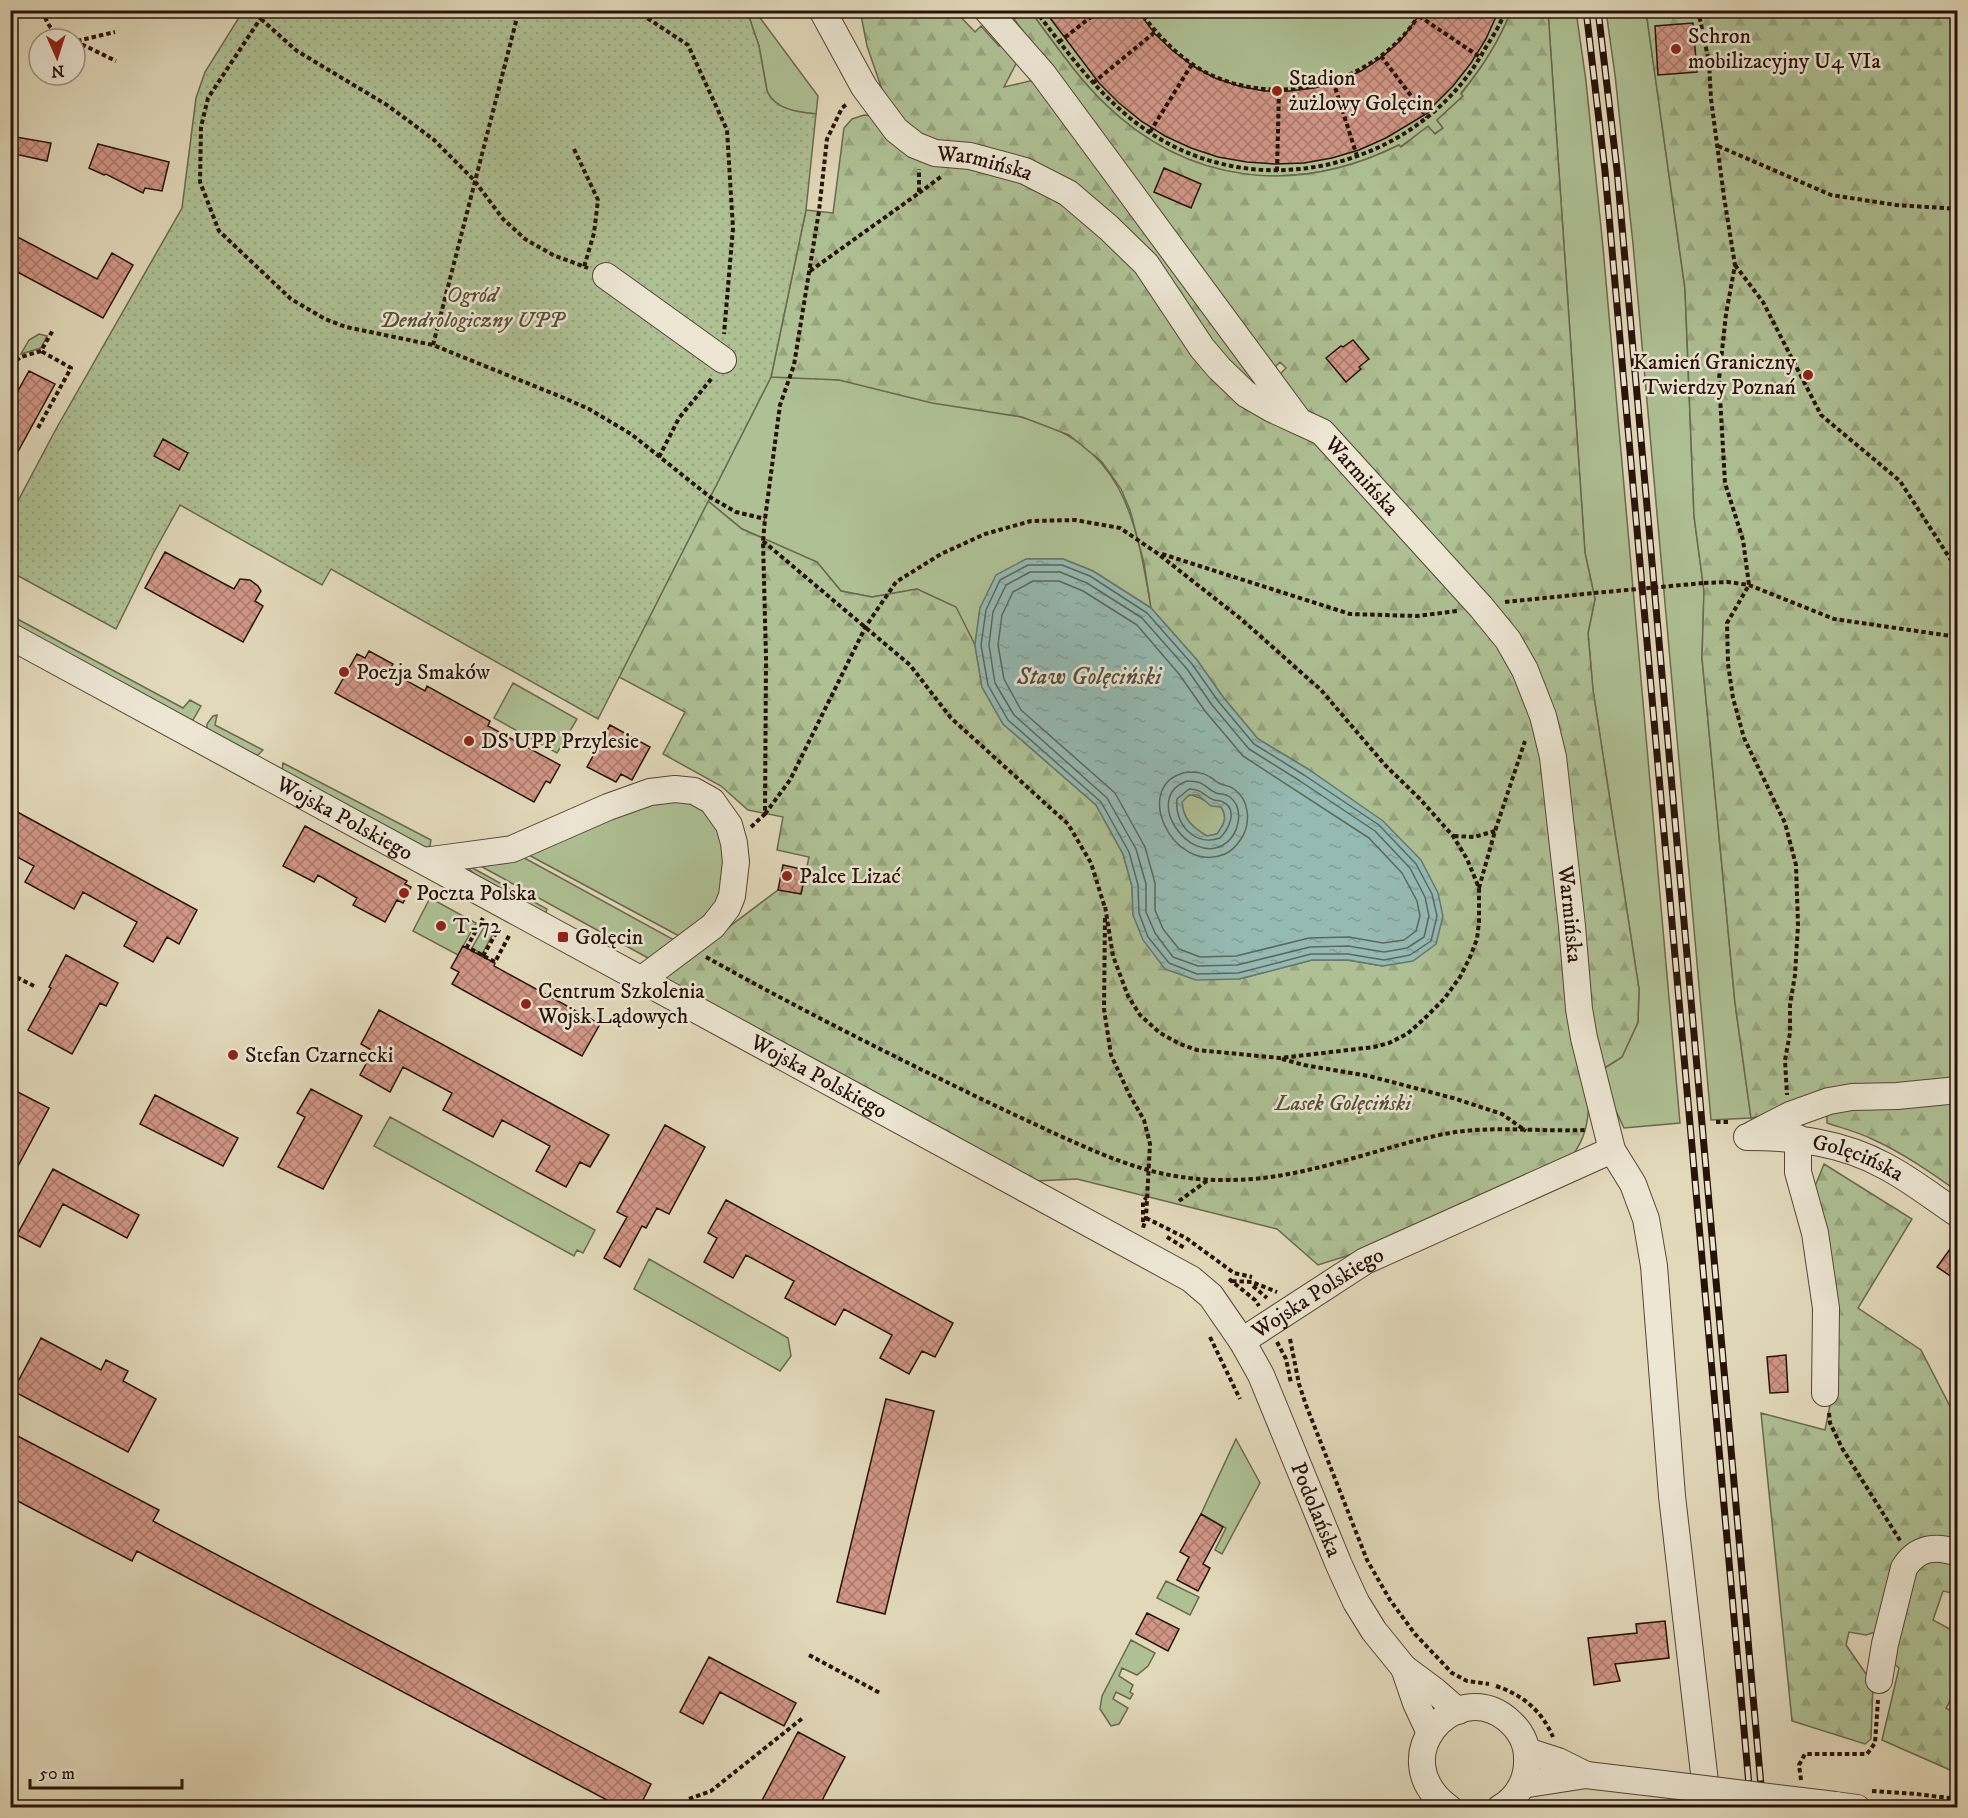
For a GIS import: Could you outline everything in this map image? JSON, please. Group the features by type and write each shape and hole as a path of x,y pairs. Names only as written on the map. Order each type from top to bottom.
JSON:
{"street":[{"name":"Warmińska","path":"822,10 864,87 896,130 915,145 935,153 970,156 1025,171 1068,193 1094,213 1146,264 1202,348 1246,394 1322,432 1508,640 1525,670 1543,716 1554,757 1579,1009 1584,1038 1610,1140 1633,1184 1646,1219 1654,1266 1672,1496 1708,1808"},
{"path":"987,10 1043,74 1299,421"},
{"path":"595,271 723,360"},
{"name":"Wojska Polskiego","path":"10,636 1191,1280 1210,1296 1242,1341 1365,1260 1610,1140"},
{"path":"424,861 512,849 608,807 650,792 675,789 694,791 712,801 729,825 734,843 735,882 727,908 713,926 641,980"},
{"path":"1825,1393 1826,1308 1815,1233 1798,1172 1801,1132 1819,1117 1829,1101 1852,1097 1897,1096 1958,1090"},
{"name":"Golęcińska","path":"1747,1137 1801,1132 1885,1166 1958,1214"},
{"name":"Podolańska","path":"1242,1341 1261,1376 1356,1602 1374,1631 1404,1668 1435,1690 1458,1711"},
{"path":"1879,1680 1887,1633 1904,1568 1920,1551 1932,1548 1958,1553"},
{"name":"Podolańska","path":"1404,1668 1416,1703 1430,1732"},
{"path":"1449,1808 1429,1788 1423,1774 1423,1753 1430,1732 1447,1716 1473,1708 1488,1709 1502,1715 1523,1737 1527,1751 1527,1768 1522,1785 1515,1796 1500,1808"},
{"path":"1527,1751 1558,1761 1586,1775"},
{"path":"1522,1785 1586,1775 1688,1787 1853,1801"}],"path":[{"path":"43,10 49,27"},
{"path":"266,10 208,98 201,127 200,182 219,231 291,299 326,319 346,327 433,345 589,409 631,434 710,497 736,512 765,519"},
{"path":"433,345 519,10"},
{"path":"635,10 688,45 727,129 733,228 726,291 723,360 718,370 679,418 659,457"},
{"path":"1035,10 1094,83 1131,121 1173,147 1229,167 1277,171 1320,168 1357,156 1392,141 1427,117 1474,68 1505,10"},
{"path":"1059,42 1100,10"},
{"path":"1139,10 1155,32 1173,50 1192,64 1219,78 1248,87 1278,90 1306,88 1358,71 1381,56 1401,38 1422,10"},
{"path":"1698,10 1709,63 1711,99 1735,265 1726,314 1719,379 1725,483 1743,540 1749,585 1727,623 1728,664 1733,698 1744,738 1785,823 1796,865 1797,955 1790,1005 1790,1033 1784,1082 1801,1132"},
{"path":"1953,10 1958,17"},
{"path":"1419,16 1480,57"},
{"path":"261,19 297,51 387,105 433,139 474,180 503,219 525,239 553,255 595,271 594,233 598,200 574,149"},
{"path":"87,37 115,32"},
{"path":"1094,83 1155,32"},
{"path":"87,46 116,60"},
{"path":"1381,56 1427,117"},
{"path":"1150,132 1192,64"},
{"path":"1333,81 1357,156"},
{"path":"765,814 766,658 763,541 780,405 794,365 819,212 827,139 842,108 864,87"},
{"path":"1277,171 1278,90"},
{"path":"809,271 918,193 919,170 915,145"},
{"path":"1718,146 1831,195 1896,205 1958,208"},
{"path":"1735,265 1763,302 1821,415 1900,481 1958,571"},
{"path":"10,365 21,357 41,351 53,330"},
{"path":"38,428 71,368 41,351"},
{"path":"734,843 765,814 790,780 866,626 896,582 941,554 985,534 1031,521 1075,520 1120,528 1157,553 1241,619 1321,690 1385,765 1453,836 1479,888"},
{"path":"763,541 910,665 951,718 1068,824 1091,862 1105,906 1113,956 1128,996 1140,1015 1160,1033 1197,1050 1280,1058 1304,1065 1369,1076 1453,1098 1502,1114 1527,1131"},
{"path":"1157,553 1350,614 1417,616 1480,608 1511,601 1728,582 1749,585 1834,619 1958,637"},
{"path":"1280,1058 1374,1047 1389,1043 1407,1034 1444,999 1460,977 1477,939 1479,888 1495,831 1521,750 1528,735 1543,716"},
{"path":"1453,836 1474,837 1495,831"},
{"path":"1105,906 1104,1009 1112,1055 1129,1094 1144,1120 1150,1144 1146,1216 1186,1238 1234,1274 1252,1277"},
{"path":"483,918 467,947 483,956 495,962 510,933"},
{"path":"483,956 499,927"},
{"path":"687,947 807,1012 954,1085 1116,1161 1148,1171 1208,1180 1266,1178 1446,1134 1487,1131 1527,1131 1610,1140"},
{"path":"10,974 34,986"},
{"path":"1179,1201 1208,1180"},
{"path":"1143,1226 1143,1202 1147,1197"},
{"path":"1231,1281 1252,1282 1302,1302"},
{"path":"1253,1286 1267,1297 1270,1303"},
{"path":"1290,1339 1299,1384 1306,1405 1367,1560 1390,1600 1415,1634 1447,1669 1467,1681 1500,1687 1527,1701 1541,1714 1555,1744"},
{"path":"1276,1340 1286,1359 1292,1392"},
{"path":"1825,1393 1830,1423 1842,1448 1911,1558"},
{"path":"809,1655 880,1693"},
{"path":"1802,1786 1799,1765 1805,1754 1867,1754 1875,1743 1879,1680"},
{"path":"689,1799 711,1791 804,1717"},
{"path":"1853,1801 1916,1794 1958,1799"}],"green space":[{"path":"860,10 955,11 975,32 981,26 999,46 1001,45 1017,62 1004,87 1034,80 1275,405 1260,396 1072,189 932,145 888,107 867,46"},
{"name":"Ogród Dendrologiczny UPP","path":"243,11 747,11 759,46 767,91 771,97 788,109 816,114 806,210 771,377 598,719 331,569 322,585 180,505 116,629 11,572 10,516 56,429 182,208 196,98 205,72"},
{"path":"747,11 755,11 818,96 816,114 788,109 771,97 767,91 759,46"},
{"path":"1025,11 1030,11 1094,93 1137,130 1171,151 1207,166 1244,174 1283,176 1321,171 1360,161 1399,145 1401,147 1428,126 1435,134 1443,128 1437,120 1463,96 1461,94 1489,54 1511,11 1548,11 1585,553 1595,599 1588,633 1593,690 1639,989 1638,1022 1622,1057 1603,1069 1593,1038 1548,703 1312,418 1280,374 1286,368 1280,362 1274,368 1014,19"},
{"name":"Stadion żużlowy Golęcin","path":"1030,11 1511,11 1489,54 1461,93 1463,96 1437,120 1443,128 1434,134 1428,127 1400,147 1399,145 1360,161 1321,171 1283,176 1244,174 1207,166 1171,151 1137,130 1094,93"},
{"path":"1548,11 1576,11 1586,81 1603,247 1680,1123 1624,1128 1615,1109 1603,1069 1622,1057 1638,1022 1639,989 1593,690 1588,633 1595,599 1585,553"},
{"path":"1606,11 1646,11 1685,289 1694,516 1704,591 1702,658 1735,1003 1751,1118 1711,1120 1633,244"},
{"path":"1646,11 1957,11 1957,1079 1751,1118 1735,1003 1702,658 1704,591 1694,516 1685,289"},
{"name":"Lasek Golęciński","path":"864,115 876,116 1021,177 1106,233 1199,351 1307,430 1503,644 1541,736 1589,1102 1585,1130 1572,1156 1359,1252 1318,1265 1277,1229 1077,1179 1035,1181 661,978 778,890 801,894 809,857 777,850 783,817 748,810 721,786 663,754 685,712 619,677 708,501 742,529 817,562 841,591 872,597 917,589 956,607 975,645 982,687 1003,724 1096,805 1123,854 1132,886 1133,915 1239,979 1312,960 1348,960 1383,966 1308,769 1258,739 1223,697 1197,660 1151,608 1144,563 1130,510 1121,489 1102,462 1069,435 1022,417 932,403 839,380 771,377 806,210 833,213 844,128 852,119"},
{"path":"39,334 47,336 41,348 21,354 29,340"},
{"path":"771,377 839,380 932,402 1010,414 1055,429 1082,445 1103,465 1119,488 1139,544 1151,608 1093,571 1063,559 1026,559 980,608 975,645 955,607 917,589 872,597 841,591 817,562 742,529 708,501"},
{"path":"10,615 183,708 190,700 201,706 193,720 185,719 11,624"},
{"path":"513,683 577,719 557,753 494,718"},
{"path":"217,715 215,725 263,750 258,755 248,753 207,730 207,724 213,716"},
{"path":"283,763 431,840 430,846 424,848 282,771"},
{"path":"1189,795 1221,807 1224,821 1217,834 1207,836 1189,822 1184,813 1182,801"},
{"path":"678,800 701,809 713,820 721,840 725,864 724,885 719,900 704,918 681,937 525,853 647,805"},
{"path":"519,855 676,941 650,959 475,863"},
{"path":"469,866 547,909 545,915 481,880 468,868"},
{"path":"430,898 476,923 458,955 413,931"},
{"path":"484,927 494,932 482,954 472,948"},
{"path":"1957,1101 1957,1191 1883,1144 1827,1123 1827,1113 1836,1108"},
{"path":"390,1117 595,1230 583,1253 577,1250 574,1256 374,1146"},
{"path":"1824,1164 1912,1219 1858,1308 1921,1350 1957,1420 1957,1546 1925,1541 1879,1631 1866,1635 1849,1632 1846,1645 1873,1684 1871,1739 1865,1744 1792,1721 1761,1413 1825,1430 1831,1400 1811,1196"},
{"path":"649,1259 788,1338 791,1356 780,1371 634,1289"},
{"path":"1236,1439 1260,1483 1222,1554 1215,1550 1226,1528 1201,1514"},
{"path":"1931,1560 1957,1563 1957,1594 1943,1591 1933,1620 1957,1633 1957,1689 1946,1708 1957,1715 1957,1773 1882,1740 1899,1668 1893,1663 1915,1568"},
{"path":"1166,1581 1199,1597 1190,1615 1157,1598"},
{"path":"1131,1640 1155,1653 1148,1666 1137,1675 1122,1668 1119,1676 1133,1685 1130,1692 1133,1694 1130,1699 1116,1692 1113,1699 1128,1708 1119,1724 1111,1726 1100,1709 1102,1696"}],"water":[{"name":"Staw Golęciński","path":"1026,559 1063,559 1093,571 1151,608 1197,660 1223,697 1258,739 1308,769 1383,821 1421,860 1438,893 1443,916 1436,944 1413,961 1383,966 1348,960 1312,960 1239,979 1196,980 1165,969 1143,940 1133,915 1132,886 1123,854 1096,805 1003,724 982,687 975,645 980,608 996,575","holes":["1189,795 1198,795 1211,806 1221,807 1223,811 1224,821 1217,834 1207,836 1186,818 1182,802"]}],"building":[{"path":"1044,10 1137,10 1155,34 1173,51 1193,66 1215,78 1264,91 1289,91 1314,88 1339,81 1361,71 1401,40 1423,10 1499,10 1486,39 1471,63 1453,86 1430,109 1431,111 1386,138 1359,150 1304,163 1275,164 1218,157 1165,136 1141,121 1099,83"},
{"name":"Schron mobilizacyjny U4 VIa","path":"1693,23 1697,72 1658,75 1655,26"},
{"path":"10,136 51,143 47,161 10,153"},
{"path":"98,144 169,162 162,191 145,188 143,193 89,168"},
{"path":"1164,168 1201,184 1191,208 1154,192"},
{"path":"10,233 97,279 112,253 133,265 103,318 10,268"},
{"path":"1353,340 1369,359 1346,382 1326,358"},
{"path":"29,371 55,384 10,466 10,405"},
{"path":"163,439 188,453 179,470 154,456"},
{"path":"165,552 234,589 240,579 250,580 258,586 261,591 255,601 263,606 243,642 145,588"},
{"name":"DS UPP Przylesie","path":"369,651 393,664 389,671 425,691 427,686 490,721 488,726 560,765 550,783 546,781 534,802 335,693 357,654 365,658"},
{"path":"610,725 650,747 632,780 621,774 616,782 587,767"},
{"path":"10,808 197,910 179,944 167,937 153,962 124,946 137,922 83,892 74,909 25,882 34,866 10,853"},
{"path":"305,826 407,881 405,884 411,887 403,903 397,900 385,922 353,905 357,898 318,875 314,882 283,866"},
{"path":"783,865 806,870 801,894 778,890"},
{"path":"463,946 495,963 494,966 600,1024 582,1056 452,984 459,972 451,968"},
{"path":"66,955 118,983 106,1006 100,1003 72,1054 28,1030"},
{"path":"379,1010 609,1135 590,1167 580,1162 566,1187 536,1171 550,1146 502,1120 493,1137 443,1110 452,1093 403,1067 390,1092 360,1075 373,1051 361,1044"},
{"path":"10,1088 49,1108 10,1181"},
{"path":"311,1089 362,1116 323,1189 278,1167 305,1117 297,1113"},
{"path":"155,1095 238,1138 223,1166 140,1124"},
{"path":"665,1125 705,1147 669,1214 657,1208 646,1228 642,1226 620,1267 604,1258 627,1217 617,1212"},
{"path":"53,1169 139,1215 127,1238 63,1204 40,1247 17,1235"},
{"path":"726,1200 953,1323 935,1357 922,1351 909,1374 880,1358 892,1335 844,1309 835,1325 785,1298 794,1281 746,1255 733,1278 704,1262 717,1238 708,1233"},
{"path":"1958,1238 1958,1281 1937,1267"},
{"path":"41,1338 101,1370 106,1360 128,1371 123,1381 156,1399 128,1452 13,1391"},
{"path":"1786,1355 1788,1392 1770,1393 1767,1357"},
{"path":"886,1399 934,1411 885,1614 837,1602"},
{"path":"10,1432 159,1510 153,1521 651,1784 639,1808 622,1808 137,1551 132,1561 10,1497"},
{"path":"1201,1514 1223,1527 1203,1564 1210,1568 1198,1591 1177,1580 1189,1557 1180,1552"},
{"path":"1147,1613 1179,1629 1168,1651 1136,1634"},
{"path":"1665,1621 1669,1658 1615,1664 1620,1681 1594,1685 1588,1638 1637,1633 1636,1624"},
{"path":"709,1657 796,1703 784,1726 720,1692 703,1724 680,1712"},
{"path":"798,1732 845,1757 818,1808 758,1808"}],"railway":[{"path":"1586,10 1605,171 1751,1808"},
{"path":"1598,10 1617,170 1763,1808"}],"place":[{"name":"Schron mobilizacyjny U4 VIa","path":"1676,49"},
{"name":"Stadion żużlowy Golęcin","path":"1277,91"},
{"name":"Kamień Graniczny Twierdzy Poznań","path":"1808,375"},
{"name":"Poezja Smaków","path":"344,672"},
{"name":"DS UPP Przylesie","path":"469,741"},
{"name":"Palce Lizać","path":"787,876"},
{"name":"Poczta Polska","path":"404,893"},
{"name":"T-72","path":"441,926"},
{"name":"Golęcin","path":"563,937"},
{"name":"Centrum Szkolenia Wojsk Lądowych","path":"526,1004"},
{"name":"Stefan Czarnecki","path":"233,1055"}]}
